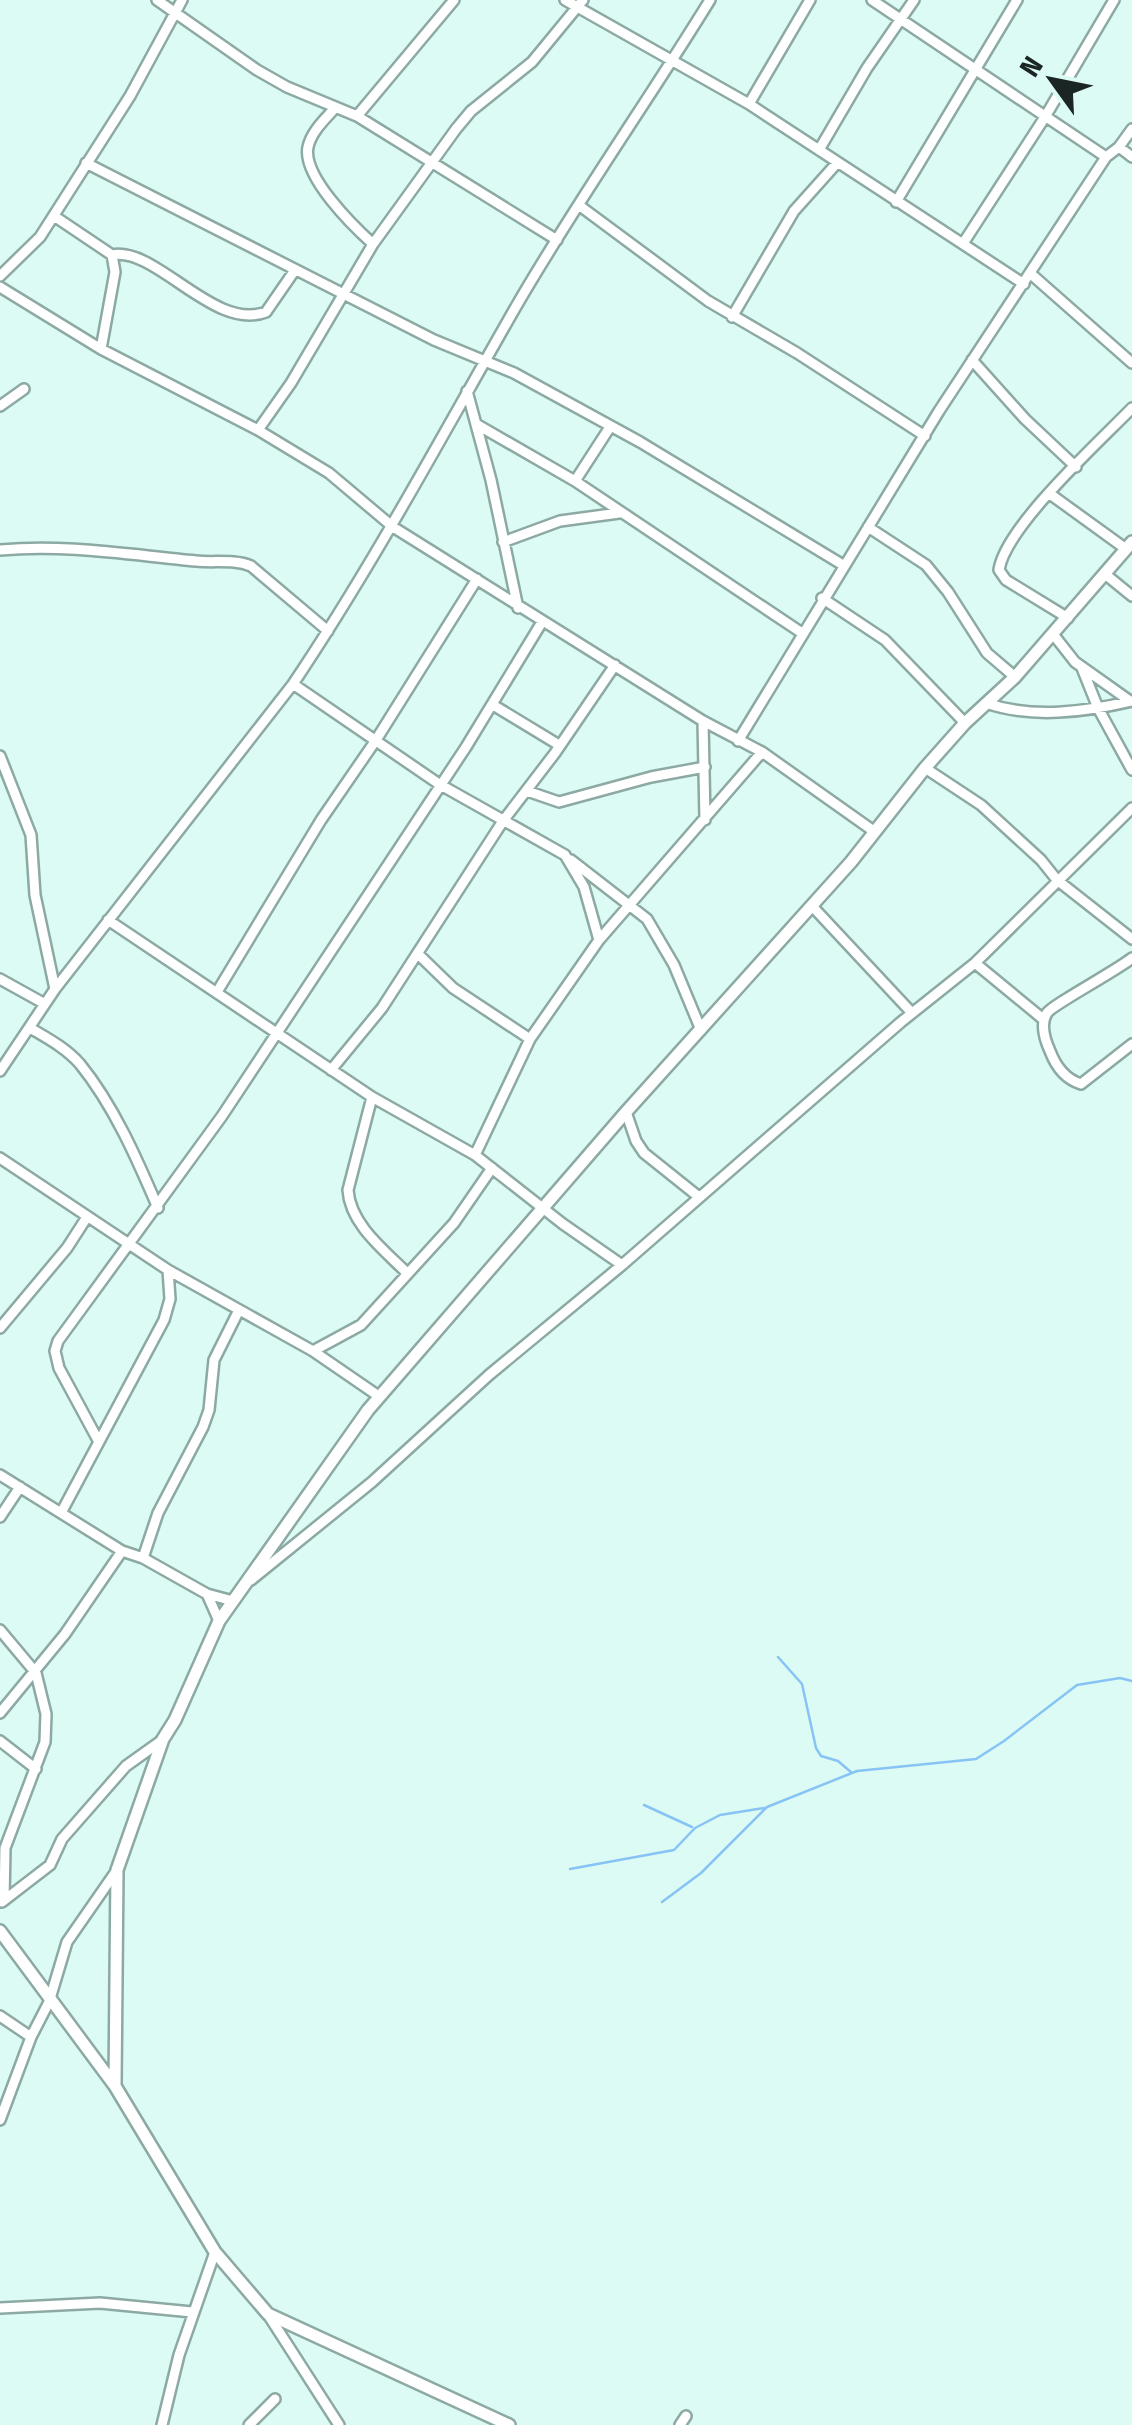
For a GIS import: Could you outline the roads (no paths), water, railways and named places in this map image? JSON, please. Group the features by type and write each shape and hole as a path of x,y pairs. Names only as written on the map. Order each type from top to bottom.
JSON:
{"street":[{"path":"157,0 257,70 357,116 557,240"},
{"path":"0,276 40,237 54,216 130,96 182,0"},
{"path":"357,116 454,0"},
{"path":"565,0 580,4 670,61 749,104 896,202 1027,279 1132,363"},
{"path":"0,1071 55,989 328,632 393,527 467,390 557,240 710,0"},
{"path":"749,104 810,0"},
{"path":"872,0 1106,158"},
{"path":"819,150 914,0"},
{"path":"896,202 1017,0"},
{"path":"964,242 1114,0"},
{"path":"258,430 373,244 471,111 532,62 580,4"},
{"path":"335,108 313,136 309,161 333,202 373,244"},
{"path":"738,741 822,598 972,360 1106,158 1132,129"},
{"path":"1119,147 1132,158"},
{"path":"86,163 434,340 486,361 610,427 844,565"},
{"path":"732,317 794,211 837,163"},
{"path":"580,206 732,317 797,353 925,436"},
{"path":"54,216 112,255 130,255 223,308 248,315 266,312 295,270"},
{"path":"101,350 115,272 112,255"},
{"path":"0,287 101,350 258,430 329,474 393,527 702,721 762,752 875,832"},
{"path":"972,360 1025,419 1076,467"},
{"path":"0,406 24,390"},
{"path":"467,390 518,608"},
{"path":"1068,618 1006,580 999,570 1011,542 1050,494 1132,408"},
{"path":"476,424 575,481 802,633"},
{"path":"575,481 610,427"},
{"path":"0,2120 31,2038 50,2002 67,1942 117,1870 163,1739 218,1621 232,1600 380,1397 626,1112 812,906 925,768 965,723 1014,678 1129,546 1050,494"},
{"path":"503,542 560,521 619,513"},
{"path":"868,527 926,565 987,652 1014,678"},
{"path":"0,550 63,547 243,563 328,632"},
{"path":"1105,574 1132,596"},
{"path":"218,992 321,820 477,579"},
{"path":"822,598 886,640 965,723"},
{"path":"98,1442 59,1368 55,1351 69,1324 158,1208 276,1033 493,705 542,622"},
{"path":"1053,634 1082,668 1131,701"},
{"path":"331,1070 418,954 503,821 615,664"},
{"path":"1082,668 1098,708 1132,770"},
{"path":"292,684 439,784 565,855 630,904 647,920 674,964 701,1030"},
{"path":"986,703 1022,714 1098,708 1131,701"},
{"path":"493,705 559,745"},
{"path":"702,721 705,820"},
{"path":"475,1156 530,1039 599,940 762,752"},
{"path":"0,756 31,834 35,895 55,989"},
{"path":"527,791 559,802 706,766"},
{"path":"925,768 982,805 1057,880 1132,938"},
{"path":"245,1585 372,1482 488,1376 975,963 1132,808"},
{"path":"565,855 584,887 599,940"},
{"path":"812,906 912,1013"},
{"path":"108,920 372,1097 475,1156 622,1265"},
{"path":"418,954 453,988 530,1039"},
{"path":"1044,1019 1054,1006 1114,973 1132,958"},
{"path":"975,963 1044,1019 1049,1050 1069,1079 1082,1084 1132,1044"},
{"path":"0,980 45,1004"},
{"path":"30,1028 79,1064 125,1138 158,1208"},
{"path":"372,1097 348,1190 349,1203 355,1217 407,1273"},
{"path":"626,1112 639,1147 699,1197"},
{"path":"0,1158 168,1270 313,1351 380,1397"},
{"path":"313,1351 360,1325 454,1224 492,1168"},
{"path":"0,1328 68,1248 87,1217"},
{"path":"62,1514 164,1320 170,1299 168,1270"},
{"path":"143,1558 158,1513 204,1427 214,1360 238,1312"},
{"path":"0,1474 122,1551 143,1558 208,1594 232,1600"},
{"path":"0,1518 20,1487"},
{"path":"0,1712 36,1672 122,1551"},
{"path":"208,1594 218,1621"},
{"path":"0,1630 36,1672 46,1714 45,1742 5,1848 2,1902"},
{"path":"2,1902 50,1865 62,1838 126,1766 163,1739"},
{"path":"0,1742 36,1769"},
{"path":"114,2086 117,1870"},
{"path":"0,1931 114,2086 215,2252 268,2314 339,2425"},
{"path":"0,2016 31,2038"},
{"path":"162,2425 192,2312 215,2252"},
{"path":"0,2308 100,2303 192,2312"},
{"path":"268,2314 509,2425"},
{"path":"249,2425 275,2398"}],"waterway":[{"path":"778,1657 802,1684 821,1756 838,1761 852,1773"},
{"path":"662,1902 701,1873 767,1807 857,1771 976,1759 1077,1685 1120,1678 1132,1681"},
{"path":"644,1805 692,1827"},
{"path":"570,1869 674,1850 695,1828 720,1815 764,1808"}]}
